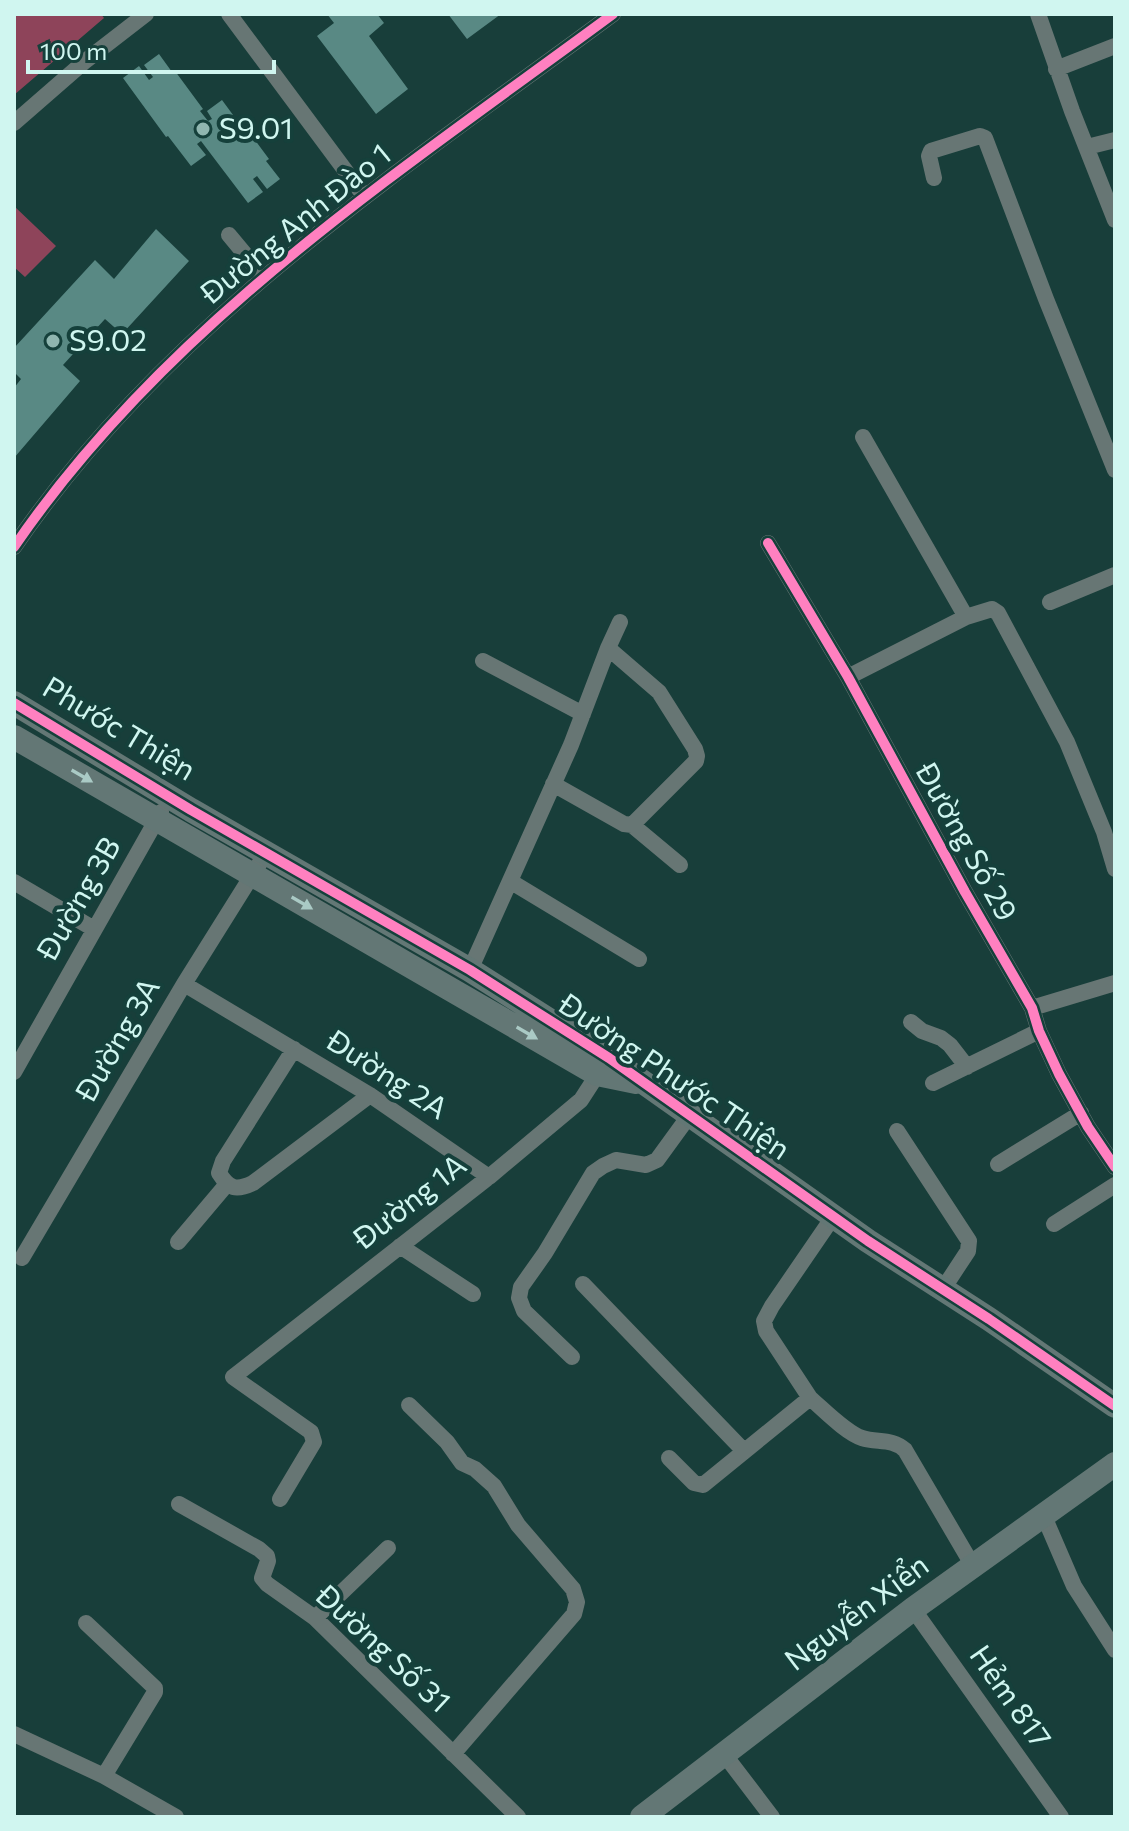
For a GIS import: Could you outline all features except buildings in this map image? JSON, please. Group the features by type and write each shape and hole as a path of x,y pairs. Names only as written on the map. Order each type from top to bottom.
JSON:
{"street":[{"path":"14,123 84,62 146,14"},
{"path":"229,14 365,197"},
{"name":"Đường Anh Đào 1","path":"14,547 71,470 195,338 264,277 365,197 613,14"},
{"path":"1038,14 1115,220"},
{"path":"1056,69 1115,46"},
{"path":"934,178 929,156 931,151 980,136 985,138 1115,470"},
{"path":"1087,147 1115,140"},
{"path":"229,235 264,277"},
{"path":"863,437 966,617"},
{"name":"Đường Số 29","path":"768,543 848,677 1032,1008 1059,1074 1115,1167"},
{"path":"1050,602 1115,575"},
{"path":"848,677 966,617 992,609 998,613 1067,742 1104,832 1115,869"},
{"path":"470,970 553,784 620,622"},
{"path":"608,648 659,692 697,756 693,766 632,825"},
{"path":"483,661 583,714"},
{"name":"Phước Thiện","path":"14,703 169,797 185,821"},
{"name":"Phước Thiện","path":"14,737 157,820 185,821"},
{"path":"553,784 624,824 632,825 680,865"},
{"name":"Đường 3B","path":"14,1072 169,797"},
{"name":"Đường Phước Thiện","path":"185,821 603,1066 643,1083 833,1217 1115,1406"},
{"name":"Đường Phước Thiện","path":"249,858 470,970 603,1066"},
{"name":"Đường 3A","path":"22,1258 184,984 249,858"},
{"path":"510,881 639,959"},
{"path":"14,882 94,929"},
{"path":"1032,1008 1115,983"},
{"name":"Đường 2A","path":"184,984 370,1095 489,1177"},
{"path":"911,1022 950,1045 967,1067"},
{"path":"933,1083 1039,1031"},
{"name":"Đường 2A","path":"227,1184 219,1173 223,1161 294,1049"},
{"name":"Đường 1A","path":"280,1499 314,1442 311,1432 233,1377 489,1177 581,1100 603,1066"},
{"path":"178,1242 227,1184 242,1188 253,1183 370,1095"},
{"path":"998,1164 1081,1113"},
{"path":"572,1357 524,1311 519,1298 521,1287 593,1173 616,1160 646,1165 657,1160 689,1116"},
{"path":"897,1131 969,1241 968,1251 943,1289"},
{"path":"1054,1224 1115,1185"},
{"path":"833,1217 764,1321 766,1331 810,1398 862,1438 901,1445 973,1566"},
{"path":"400,1246 473,1294"},
{"path":"583,1284 744,1451"},
{"path":"669,1458 694,1483 703,1485 810,1398"},
{"path":"409,1405 447,1442 462,1463 475,1469 494,1486 518,1525 573,1589 577,1602 574,1614 453,1754"},
{"name":"Nguyễn Xiển","path":"642,1817 913,1609 1115,1464"},
{"name":"Đường Số 31","path":"179,1504 267,1556 262,1578 267,1584 315,1618 518,1817"},
{"path":"1043,1514 1074,1586 1115,1650"},
{"path":"315,1618 388,1548"},
{"name":"Hẻm 817","path":"913,1609 1061,1817"},
{"path":"86,1623 155,1688 104,1776"},
{"path":"14,1734 104,1776 176,1817"},
{"path":"724,1754 772,1817"}],"shaded area":[{"path":"14,14 101,14 104,18 14,95"},
{"path":"14,206 56,246 25,277 14,267"}],"cycle path":[{"path":"14,547 75,466 142,392 214,322 369,193 613,14"},
{"path":"768,543 848,677 1032,1008 1059,1074 1088,1127 1115,1167"},
{"path":"14,703 191,810 470,970 609,1058 868,1241 1115,1406"}],"place":[{"name":"S9.01","path":"203,129"},
{"name":"S9.02","path":"53,341"}]}
